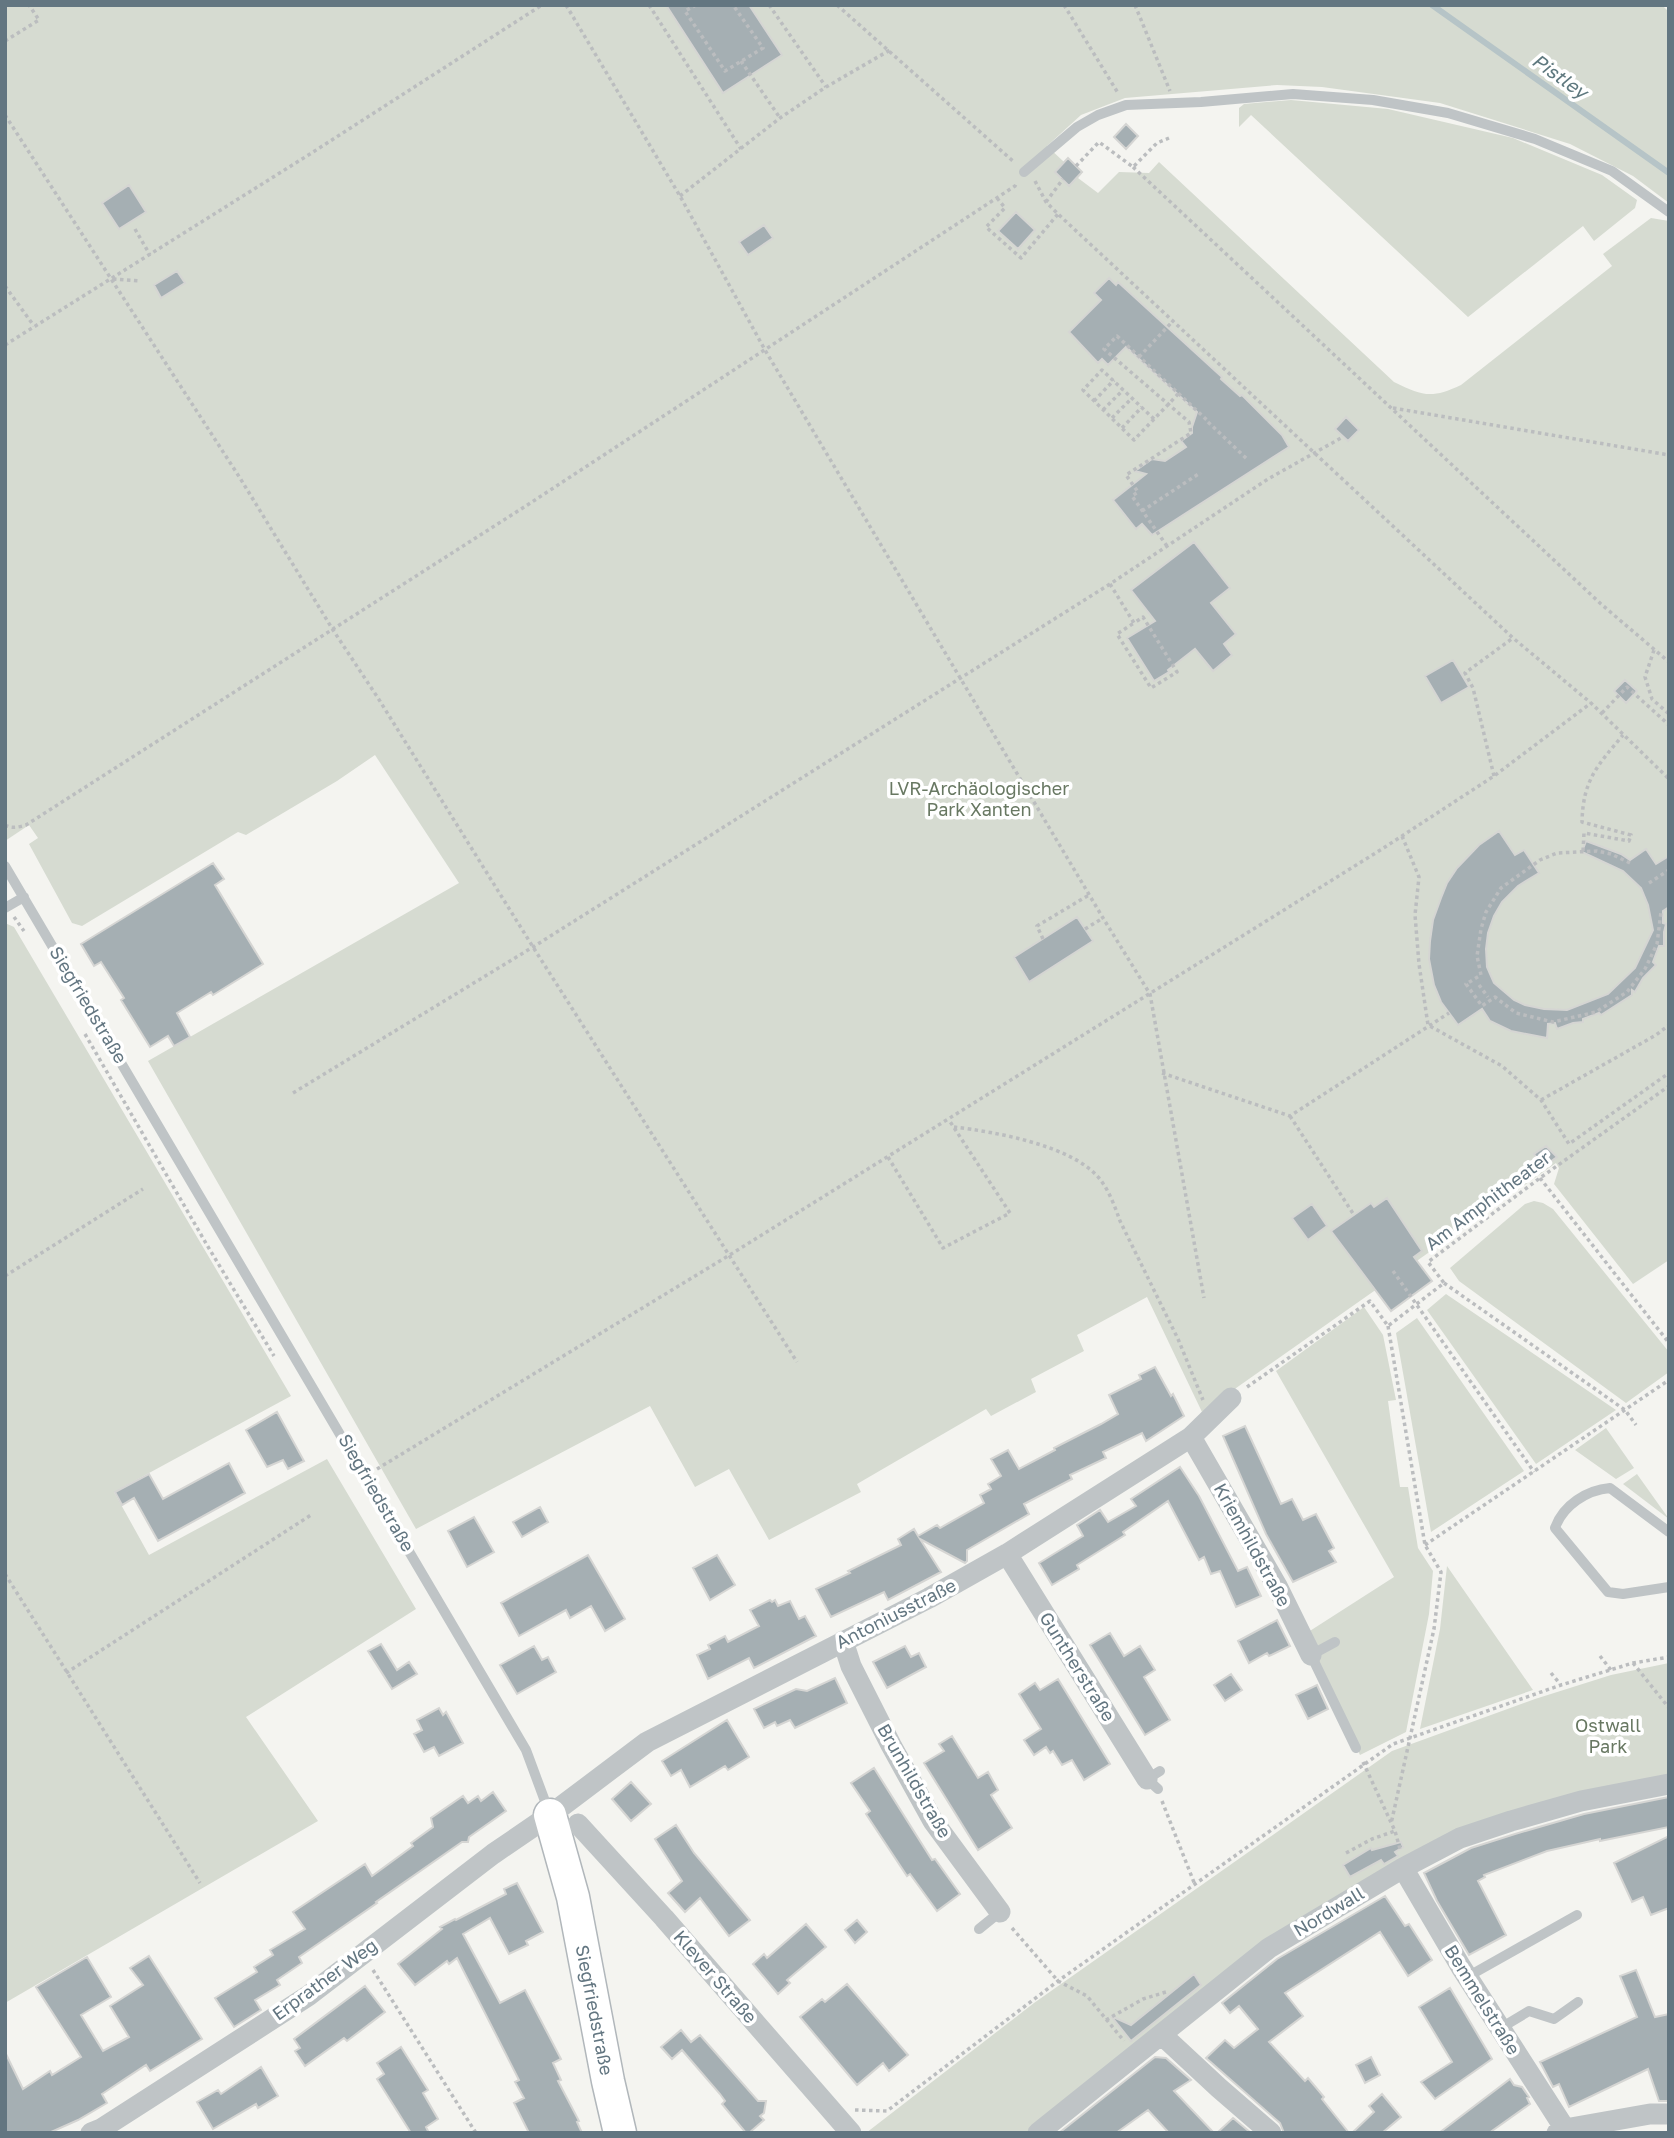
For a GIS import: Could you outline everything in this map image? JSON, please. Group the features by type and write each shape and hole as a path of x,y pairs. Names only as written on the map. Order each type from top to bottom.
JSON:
{"street":[{"name":"Antoniusstraße","path":"564,1819 647,1742 929,1598 1007,1554 1191,1437 1231,1398"},
{"name":"Kriemhildstraße","path":"1191,1437 1277,1586 1311,1655"},
{"name":"Guntherstraße","path":"1007,1554 1155,1780"},
{"name":"Brunhildstraße","path":"843,1641 851,1666 933,1821 1002,1916"},
{"name":"Nordwall","path":"1038,2133 1269,1948 1402,1859 1511,1821 1581,1801 1669,1784"},
{"name":"Erprather Weg","path":"90,2133 308,1996 493,1854 564,1819"},
{"name":"Klever Straße","path":"564,1819 664,1917 839,2129"},
{"name":"Siegfriedstraße","path":"564,1819 572,1897 608,2081 621,2133"},
{"name":"Bemmelstraße","path":"1402,1859 1468,1978 1561,2131"},
{"path":"1162,2035 1271,2133"},
{"path":"1561,2131 1650,2114 1669,2114"}],"lane":[{"path":"1024,172 1077,127 1098,115 1126,105 1293,94 1373,100 1448,113 1535,139 1612,171 1669,212"},
{"name":"Siegfriedstraße","path":"5,866 366,1476 564,1819"},
{"path":"5,908 24,897"},
{"path":"1669,1532 1610,1488 1588,1493 1566,1509 1555,1528 1608,1592 1623,1594 1669,1587"},
{"path":"1335,1642 1311,1655 1356,1748"},
{"path":"1468,1978 1577,1915"},
{"path":"979,1929 1002,1916"},
{"path":"1499,2029 1529,2011 1554,2019 1578,2002"}],"path":[{"path":"5,41 39,20 29,5"},
{"path":"5,345 542,5"},
{"path":"566,5 680,196 765,350 1102,918 1150,994 1162,1073 1205,1298"},
{"path":"649,5 741,149"},
{"path":"696,5 685,11 725,71 763,48 733,5"},
{"path":"769,5 826,87"},
{"path":"837,5 1035,181 1046,202 1058,214 1513,638 1591,703 1669,779"},
{"path":"1064,5 1126,105"},
{"path":"1135,5 1175,102"},
{"path":"680,196 780,118 826,87 890,50"},
{"path":"741,61 780,118"},
{"path":"5,115 240,478 333,630 797,1362"},
{"path":"1133,167 1157,143 1169,138"},
{"path":"1076,166 1099,142 1133,167 1601,604 1669,662"},
{"path":"5,824 9,827 26,825 333,630 997,198 1015,186 1024,172"},
{"path":"1046,202 1063,179"},
{"path":"997,198 1005,208 986,227 1021,258 1058,214"},
{"path":"135,229 150,255"},
{"path":"111,279 140,282"},
{"path":"5,286 34,326"},
{"path":"1139,357 1173,321"},
{"path":"1167,545 1132,496 1138,492 1126,475 1191,433 1189,422 1104,349 1117,337 1247,459"},
{"path":"1154,419 1102,369 1083,390 1134,439 1154,419 1179,393"},
{"path":"1094,401 1114,380"},
{"path":"1104,410 1123,390"},
{"path":"1112,418 1132,398"},
{"path":"1122,428 1142,407"},
{"path":"1391,408 1669,455"},
{"path":"293,1093 533,947 1110,583 1268,479 1341,438"},
{"path":"1142,511 1200,472"},
{"path":"1110,583 1134,623"},
{"path":"1143,617 1177,672 1151,688 1117,634 1134,623 1143,617"},
{"path":"1494,776 1473,688 1465,673 1513,638"},
{"path":"1654,650 1645,677 1652,699 1669,714"},
{"path":"1601,714 1627,687 1669,725"},
{"path":"366,1476 728,1256 1402,836 1494,776 1591,703"},
{"path":"1583,850 1584,832 1629,841 1631,835 1581,822 1582,802 1595,768 1623,735"},
{"path":"1402,836 1419,877 1415,915 1428,1025"},
{"path":"1630,863 1611,854 1583,850 1557,853 1540,860 1501,888 1486,912 1478,941 1477,956 1481,975 1466,984 1482,1006 1495,997 1516,1013 1553,1022 1596,1012 1626,992 1645,969 1657,944 1661,912"},
{"path":"1649,883 1669,870"},
{"path":"1043,939 1037,926 1089,895"},
{"path":"1085,929 1102,918"},
{"path":"1479,985 1488,997"},
{"path":"1477,994 1483,990"},
{"path":"1290,1116 1449,1013"},
{"path":"1428,1025 1502,1066 1541,1100 1569,1144 1669,1073"},
{"path":"1541,1100 1669,1025"},
{"path":"1162,1073 1290,1116 1354,1215"},
{"name":"Am Amphitheater","path":"1444,1283 1428,1262 1539,1178 1669,1086"},
{"path":"888,1157 943,1248 1010,1213 948,1119"},
{"path":"954,1127 1030,1141 1073,1158 1098,1177 1114,1203 1120,1221 1178,1339 1211,1418"},
{"path":"1539,1178 1669,1343"},
{"path":"5,1276 143,1189"},
{"path":"1393,1271 1534,1472"},
{"path":"1388,1326 1444,1283 1625,1410 1636,1424"},
{"path":"1231,1398 1370,1301 1388,1326 1425,1545 1441,1572 1434,1629 1391,1824"},
{"path":"1425,1545 1669,1380"},
{"path":"66,1673 311,1515"},
{"path":"5,1574 200,1883"},
{"path":"1600,1656 1611,1670"},
{"path":"839,2129 856,2110 887,2111 1058,1981 1394,1744 1561,1685 1633,1663 1669,1657"},
{"path":"1633,1663 1669,1708"},
{"path":"1551,1673 1561,1685"},
{"path":"1364,1763 1395,1831 1402,1859"},
{"path":"1155,1780 1195,1886"},
{"path":"1346,1853 1372,1839 1395,1831"},
{"path":"1002,1916 1058,1981 1087,1996 1127,2045"},
{"path":"363,1953 476,2133"},
{"path":"1106,2020 1143,1999 1166,1992"}],"green space":[{"name":"LVR-Archäologischer Park Xanten","path":"5,5 1662,5 1669,12 1669,203 1633,176 1570,144 1440,103 1322,87 1277,85 1125,98 1081,115 1047,146 1064,162 1068,158 1083,172 1078,178 1098,193 1119,172 1149,173 1159,162 1394,382 1427,394 1461,385 1612,266 1603,254 1651,218 1669,221 1669,1260 1633,1284 1554,1184 1559,1168 1556,1163 1202,1412 1147,1297 1077,1335 1084,1351 1031,1379 1036,1392 991,1416 986,1409 857,1484 861,1492 769,1540 729,1469 695,1487 650,1406 416,1529 148,1061 459,883 375,755 246,835 238,832 82,926 72,923 29,844 38,838 29,825 5,841"},
{"path":"1291,100 1388,109 1513,138 1602,175 1637,200 1635,208 1594,241 1583,226 1468,317 1251,115 1239,127 1239,108 1244,104"},
{"path":"5,923 14,927 291,1396 114,1492 149,1555 327,1459 416,1609 246,1717 318,1821 5,2003"},
{"path":"1534,1201 1553,1209 1669,1352 1669,1372 1626,1403 1459,1281 1450,1268 1525,1204"},
{"path":"1446,1294 1616,1410 1536,1464 1427,1310"},
{"path":"1364,1307 1383,1335 1396,1400 1388,1401 1400,1487 1408,1487 1418,1548 1433,1571 1429,1614 1406,1732 1360,1755 1302,1636 1394,1577 1276,1371"},
{"path":"1417,1318 1524,1471 1431,1532 1396,1333"},
{"path":"1606,1428 1634,1468 1616,1479 1575,1450"},
{"path":"1637,1474 1669,1519 1623,1484"},
{"path":"1447,1566 1533,1690 1420,1729 1440,1629"},
{"name":"Ostwall Park","path":"1669,1663 1669,1784 1511,1821 1269,1948 1038,2133 866,2133 1034,2003 1392,1751 1535,1699 1611,1675"}],"building":[{"path":"666,5 749,5 782,55 723,93"},
{"path":"1126,124 1138,136 1126,149 1114,137"},
{"path":"1068,158 1082,172 1069,186 1055,172"},
{"path":"129,185 146,212 119,229 102,203"},
{"path":"1016,212 1035,230 1018,249 998,231"},
{"path":"764,225 773,238 748,255 739,242"},
{"path":"177,271 185,283 161,298 154,285"},
{"path":"1109,278 1116,285 1118,282 1222,377 1221,379 1242,395 1282,435 1289,447 1152,535 1142,524 1136,529 1113,500 1146,474 1135,471 1152,459 1165,461 1186,447 1181,441 1192,433 1197,412 1126,347 1108,365 1102,359 1098,363 1069,332 1101,300 1094,293"},
{"path":"1346,417 1359,430 1348,441 1335,429"},
{"path":"1194,542 1230,588 1211,603 1236,634 1224,644 1232,655 1213,671 1195,649 1168,670 1169,672 1154,681 1127,638 1155,621 1131,590"},
{"path":"1453,660 1469,687 1441,703 1425,676"},
{"path":"1625,680 1637,691 1626,703 1614,691"},
{"path":"1499,831 1515,855 1524,850 1539,873 1518,886 1502,902 1494,916 1488,933 1487,967 1494,983 1514,1000 1544,1009 1567,1010 1608,994 1635,968 1653,930 1641,888 1623,871 1582,852 1586,841 1630,860 1646,849 1656,864 1669,856 1669,907 1663,911 1663,923 1666,924 1664,946 1659,946 1653,962 1656,965 1643,978 1635,992 1632,990 1632,995 1601,1015 1599,1013 1583,1019 1583,1022 1557,1029 1555,1023 1548,1024 1547,1038 1511,1031 1490,1021 1482,1009 1458,1025 1441,1002 1434,985 1429,959 1430,941 1433,920 1447,883 1479,845"},
{"path":"213,863 224,879 215,885 263,964 213,995 211,992 177,1013 190,1037 174,1046 168,1036 150,1047 101,962 94,966 81,944"},
{"path":"1077,917 1093,941 1029,982 1014,957"},
{"path":"1546,1146 1557,1157 1543,1167 1534,1154"},
{"path":"1387,1198 1422,1251 1414,1257 1432,1281 1391,1311 1331,1231 1371,1203 1374,1207"},
{"path":"1312,1204 1327,1226 1308,1240 1292,1218"},
{"path":"1155,1367 1184,1416 1146,1441 1142,1433 1103,1452 1106,1458 1070,1475 1072,1479 1024,1504 1029,1514 967,1550 965,1563 920,1539 941,1572 888,1600 884,1592 831,1617 816,1589 901,1545 898,1539 914,1529 918,1536 937,1525 940,1528 984,1503 980,1495 991,1489 988,1484 1001,1476 991,1459 1008,1450 1019,1469 1055,1450 1054,1448 1118,1414 1109,1395 1141,1379 1139,1375"},
{"path":"277,1412 304,1461 288,1469 283,1460 267,1467 246,1430"},
{"path":"1245,1426 1281,1504 1292,1499 1303,1520 1316,1514 1334,1548 1329,1551 1336,1562 1293,1582 1266,1534 1223,1436"},
{"path":"229,1463 245,1493 158,1541 134,1498 122,1505 115,1492 149,1474 163,1499"},
{"path":"1180,1467 1199,1496 1238,1571 1247,1567 1261,1596 1236,1607 1220,1571 1211,1574 1204,1557 1199,1560 1168,1501 1123,1532 1125,1535 1077,1565 1079,1569 1052,1585 1039,1563 1083,1536 1077,1525 1100,1510 1108,1522 1136,1506 1131,1499"},
{"path":"540,1507 548,1522 522,1537 513,1522"},
{"path":"474,1517 494,1552 467,1567 448,1531"},
{"path":"588,1555 625,1619 605,1631 591,1606 570,1618 566,1610 519,1636 501,1603"},
{"path":"717,1555 735,1585 710,1600 693,1568"},
{"path":"775,1600 778,1606 790,1601 799,1619 805,1616 816,1636 754,1668 749,1658 708,1679 697,1655 710,1649 708,1645 725,1636 728,1642 759,1626 750,1610"},
{"path":"1277,1620 1290,1646 1269,1656 1267,1653 1249,1663 1238,1641"},
{"path":"1110,1633 1124,1656 1140,1646 1155,1670 1144,1677 1170,1720 1145,1735 1090,1645"},
{"path":"381,1644 397,1670 409,1662 417,1674 392,1689 368,1651"},
{"path":"534,1646 542,1660 548,1657 556,1672 517,1694 500,1665"},
{"path":"905,1646 911,1657 919,1653 926,1667 887,1688 873,1662"},
{"path":"1231,1674 1242,1690 1225,1701 1214,1685"},
{"path":"835,1678 847,1703 795,1728 790,1720 777,1726 775,1722 764,1728 754,1709 796,1689 807,1691"},
{"path":"1058,1679 1110,1764 1084,1780 1072,1760 1062,1765 1053,1751 1050,1753 1046,1747 1034,1755 1024,1740 1041,1729 1019,1694 1035,1683 1040,1690"},
{"path":"1317,1685 1328,1709 1308,1719 1296,1695"},
{"path":"439,1708 443,1715 446,1712 463,1743 439,1756 434,1747 424,1752 414,1734 422,1730 417,1720"},
{"path":"727,1720 749,1757 728,1770 725,1766 690,1787 681,1770 671,1776 662,1761"},
{"path":"952,1736 978,1778 988,1772 998,1790 991,1795 1012,1828 978,1850 924,1763 944,1751 939,1744"},
{"path":"874,1768 932,1860 935,1859 960,1894 937,1911 910,1874 907,1876 866,1814 870,1811 851,1783"},
{"path":"631,1782 651,1804 631,1821 612,1799"},
{"path":"493,1792 506,1811 469,1837 468,1842 462,1842 299,1957 302,1963 277,1980 280,1985 255,2000 261,2010 234,2027 215,1998 257,1972 254,1967 273,1955 270,1950 305,1929 293,1912 365,1864 372,1876 413,1846 411,1843 433,1827 431,1818 463,1796 468,1803 478,1796 481,1801"},
{"path":"1669,1797 1669,1827 1547,1851 1484,1875 1485,1877 1478,1881 1506,1935 1469,1955 1424,1873 1471,1848 1515,1834 1584,1814"},
{"path":"676,1825 694,1853 750,1920 729,1936 700,1898 685,1912 668,1893 682,1881 655,1839"},
{"path":"1669,1836 1669,1908 1651,1915 1643,1897 1632,1902 1614,1863"},
{"path":"1401,1842 1403,1847 1395,1852 1398,1856 1384,1864 1381,1860 1350,1877 1343,1865 1371,1848 1372,1850"},
{"path":"517,1883 543,1932 526,1941 528,1945 509,1954 490,1918 463,1934 500,2003 525,1990 561,2059 553,2063 561,2080 558,2081 579,2121 577,2122 582,2133 529,2133 514,2103 524,2098 515,2082 519,2080 457,1958 449,1964 447,1961 415,1985 398,1964 442,1929 440,1927 506,1894 504,1889"},
{"path":"1385,1896 1405,1926 1409,1924 1432,1960 1408,1976 1380,1932 1285,1993 1303,2016 1269,2042 1305,2081 1308,2078 1349,2133 1284,2133 1280,2123 1206,2058 1225,2040 1234,2048 1258,2029 1239,2006 1230,2013 1222,2003 1277,1959"},
{"path":"857,1920 867,1932 855,1943 845,1930"},
{"path":"806,1924 826,1947 787,1980 790,1983 778,1994 753,1964 764,1954 767,1958"},
{"path":"149,1956 202,2039 150,2071 146,2065 102,2094 107,2103 78,2120 49,2133 5,2133 5,2052 23,2089 50,2071 52,2075 81,2057 36,1987 87,1957 111,1997 81,2015 103,2051 129,2037 110,2006 143,1985 130,1968"},
{"path":"1636,1970 1655,2017 1669,2014 1669,2101 1659,2101 1648,2069 1569,2107 1559,2084 1553,2087 1540,2062 1637,2017 1620,1976"},
{"path":"1194,1974 1201,1985 1131,2041 1111,2016 1131,2025"},
{"path":"847,1984 908,2055 889,2071 883,2063 857,2085 800,2017"},
{"path":"365,1986 385,2012 347,2041 344,2038 305,2066 295,2051 300,2048 294,2039"},
{"path":"1450,1988 1492,2059 1435,2099 1421,2082 1452,2062 1419,2007"},
{"path":"681,2030 691,2042 700,2035 758,2101 766,2101 764,2113 760,2116 764,2120 749,2133 746,2133 722,2104 725,2101 720,2094 682,2050 672,2059 661,2047"},
{"path":"401,2047 428,2090 423,2093 438,2119 426,2127 429,2133 411,2133 377,2079 384,2074 377,2063"},
{"path":"1155,2057 1166,2058 1191,2080 1174,2091 1214,2133 1169,2133 1148,2110 1116,2133 1059,2133"},
{"path":"1371,2057 1380,2075 1365,2083 1356,2065"},
{"path":"261,2067 278,2096 258,2108 256,2104 213,2129 197,2102 218,2090 221,2094"},
{"path":"1510,2079 1514,2085 1522,2087 1530,2104 1489,2133 1439,2133"},
{"path":"1382,2094 1401,2117 1382,2133 1352,2133 1374,2112 1369,2106"},
{"path":"1233,2118 1251,2133 1217,2133"}],"waterway":[{"name":"Pistley","path":"1432,5 1669,173"}]}
